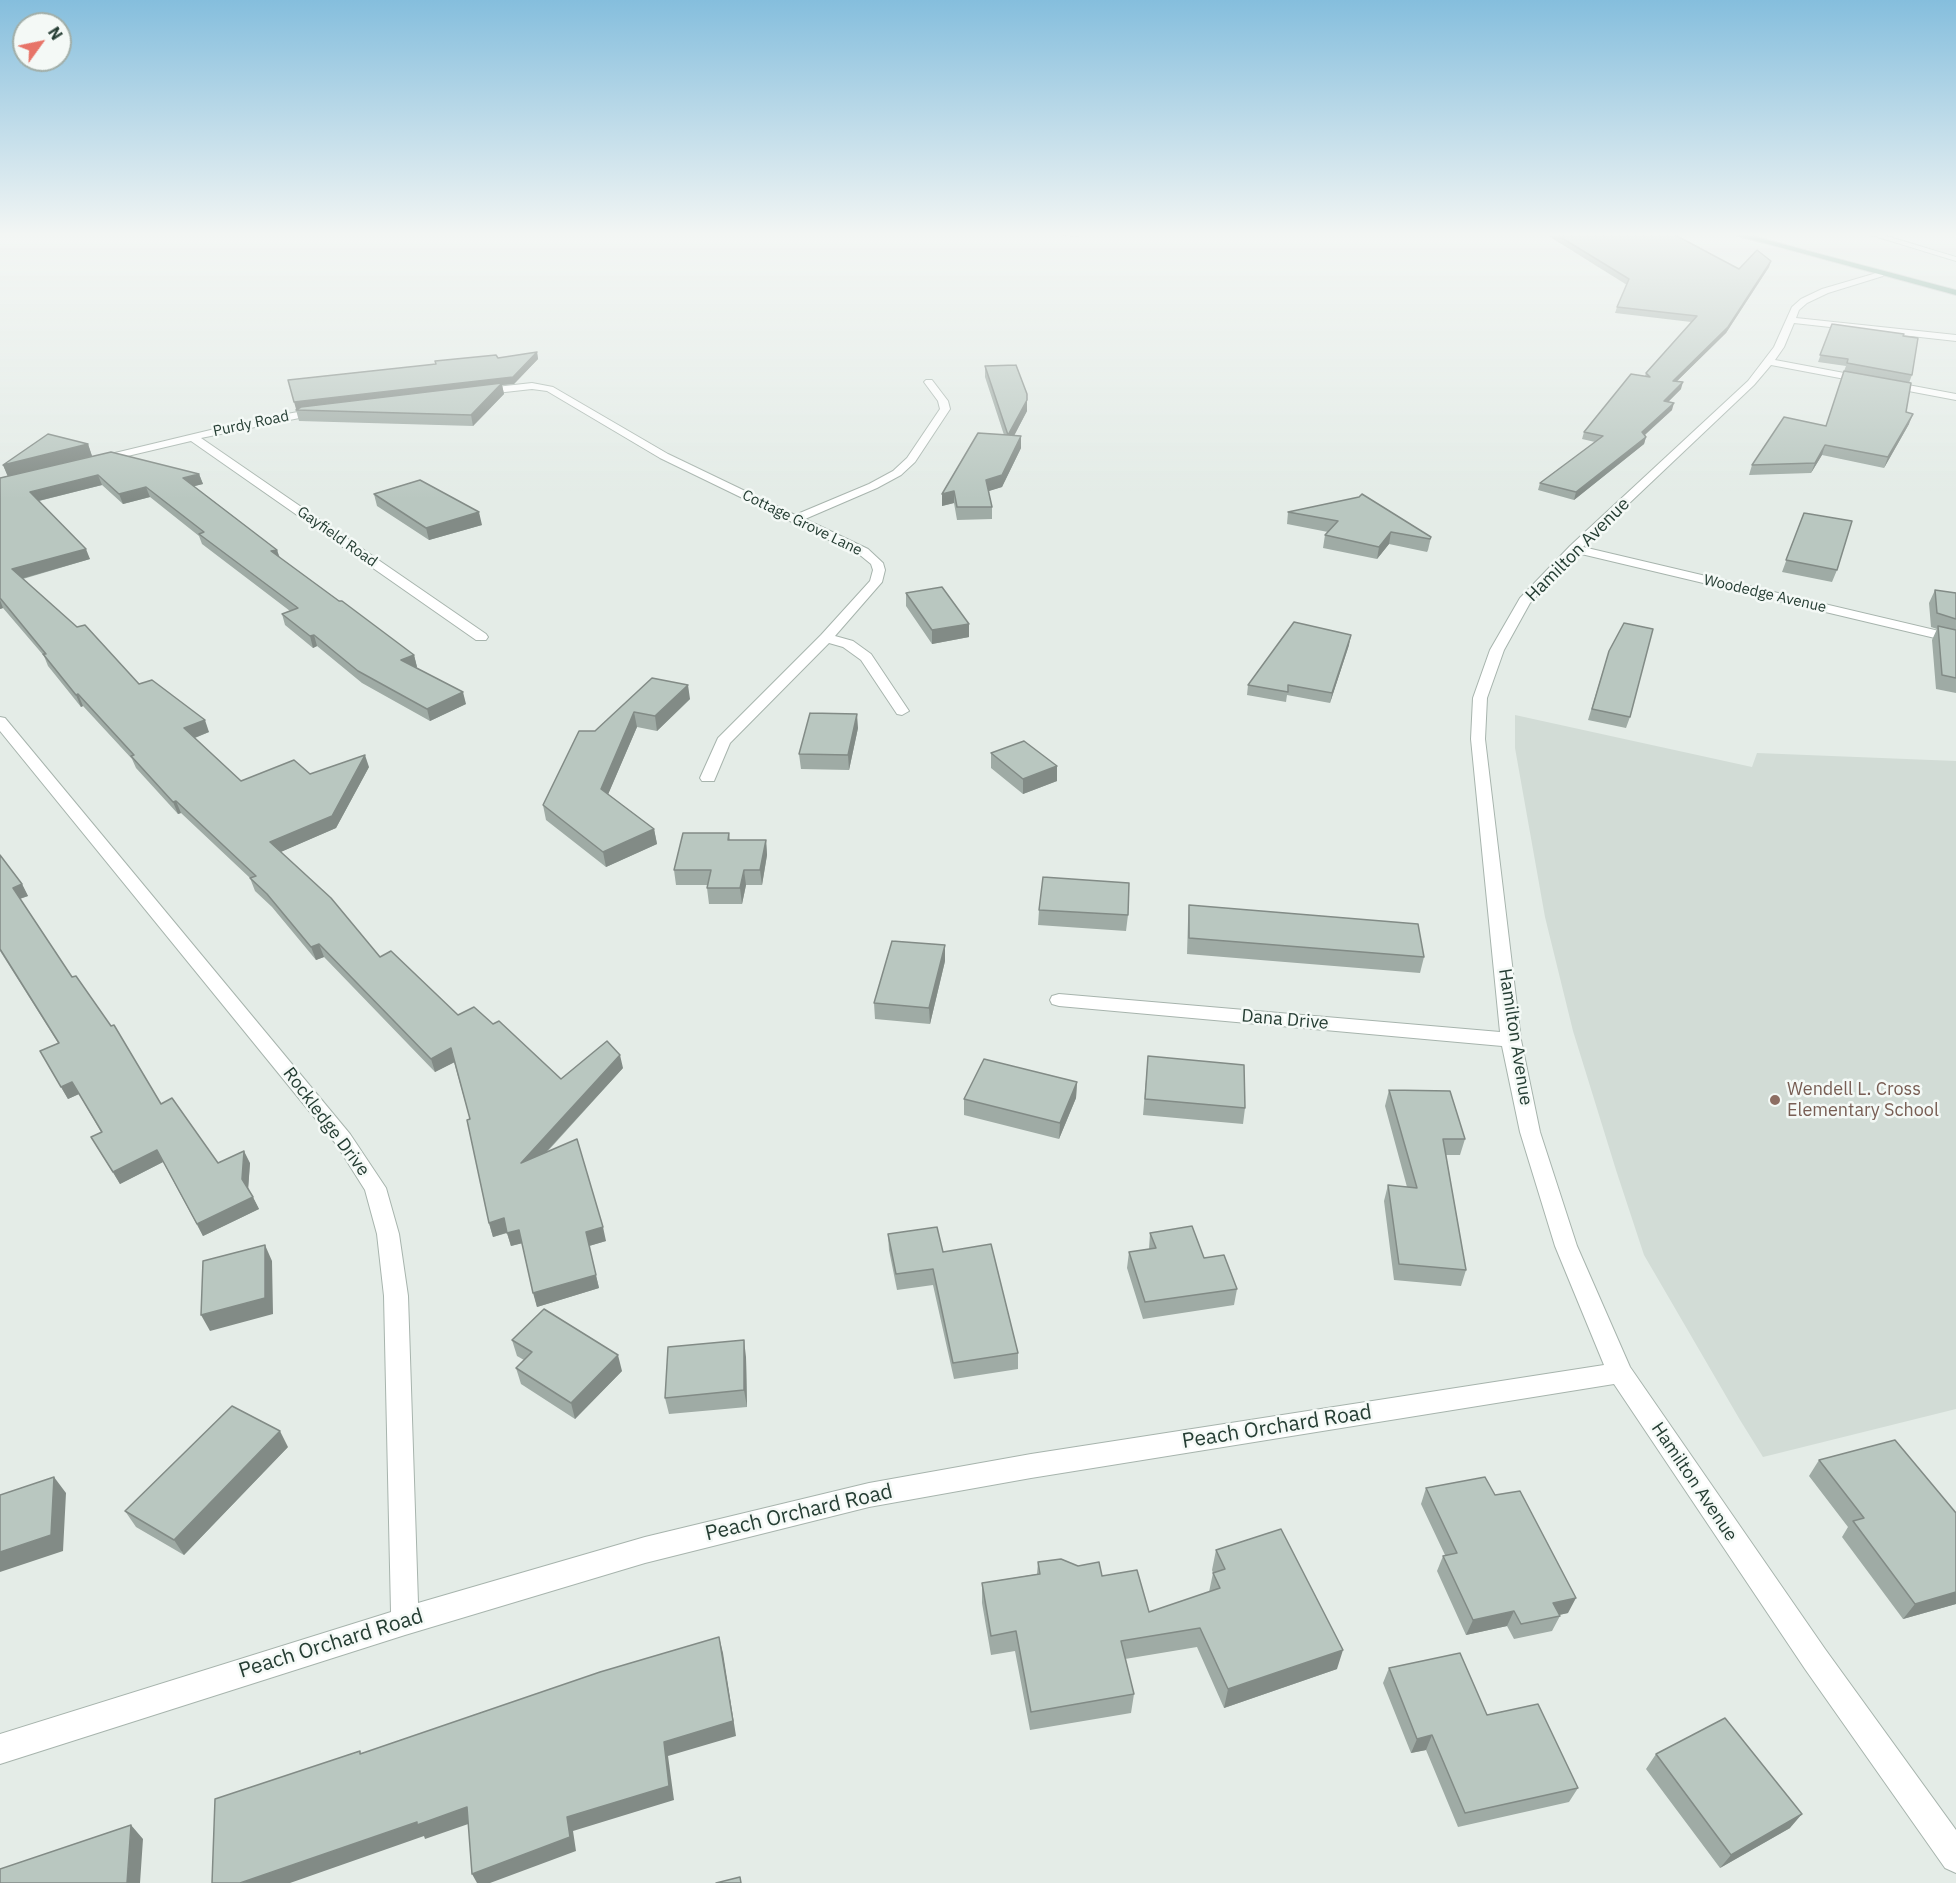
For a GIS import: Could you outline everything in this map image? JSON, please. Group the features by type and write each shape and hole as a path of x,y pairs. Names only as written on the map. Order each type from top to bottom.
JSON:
{"street":[{"name":"Hamilton Avenue","path":"1789,323 1769,362 1707,426 1574,549 1525,602 1497,650 1480,698 1478,739 1511,1040 1530,1132 1563,1234 1620,1373 1815,1659 1956,1857"},
{"path":"1817,323 1956,338"},
{"path":"1769,362 1956,397"},
{"path":"795,519 873,486 897,473 911,460 945,409 943,402 929,382"},
{"name":"Cottage Grove Lane","path":"465,393 542,386 555,391 618,431 664,456 872,557 879,570 876,582 826,638 723,741 708,778"},
{"name":"Purdy Road","path":"90,462 257,422 328,409"},
{"name":"Gayfield Road","path":"192,437 481,637"},
{"name":"Woodedge Avenue","path":"1574,549 1956,639"},
{"path":"826,638 848,644 866,657 902,711"},
{"name":"Rockledge Drive","path":"0,721 343,1138 375,1188 388,1234 396,1296 405,1621"},
{"name":"Dana Drive","path":"1059,1000 1511,1040"},
{"name":"Peach Orchard Road","path":"0,1749 405,1621 645,1550 869,1496 1043,1464 1620,1373"}],"shaded area":[{"name":"Wendell L. Cross Elementary School","path":"1515,715 1752,767 1757,753 1956,761 1956,1409 1763,1457 1644,1255 1573,1031 1545,917 1515,748"}],"building":[{"path":"1691,323 1731,323 1673,381 1683,382 1664,401 1674,403 1642,432 1646,437 1576,492 1540,483 1603,436 1584,432 1631,374 1650,377 1646,373"},
{"path":"1832,324 1918,338 1912,375 1847,363 1848,359 1820,355"},
{"path":"537,352 513,377 294,402 288,380 436,364 435,361 496,355 498,358"},
{"path":"1016,365 1027,394 1027,400 1008,435 985,366"},
{"path":"1844,371 1911,383 1906,412 1913,414 1888,457 1825,445 1815,463 1752,465 1784,417 1826,426"},
{"path":"502,383 471,415 296,410 301,407"},
{"path":"978,433 1021,436 1002,475 986,480 992,507 957,507 954,491 942,494"},
{"path":"48,434 88,444 3,465"},
{"path":"111,452 199,474 183,478 277,550 271,551 414,655 401,660 463,692 427,709 358,671 314,635 310,636 282,614 298,608 199,534 204,532 146,487 119,494 98,475 30,492 86,549 12,569 77,627 85,625 139,684 152,680 205,720 184,728 241,781 294,760 310,774 365,755 332,816 270,842 331,898 380,957 391,951 458,1015 474,1007 493,1024 499,1021 561,1079 607,1041 620,1055 521,1163 577,1139 603,1227 586,1232 596,1275 533,1293 519,1230 507,1233 504,1218 489,1223 467,1120 470,1119 451,1048 431,1059 319,944 311,947 267,894 250,878 256,876 176,801 173,802 131,756 134,755 78,694 76,695 0,598 0,478"},
{"path":"420,480 479,512 426,528 374,494"},
{"path":"1362,494 1431,537 1430,539 1391,532 1379,547 1325,535 1338,521 1288,512 1359,497"},
{"path":"1804,513 1852,521 1837,570 1786,560"},
{"path":"942,587 969,624 932,630 906,593"},
{"path":"1935,590 1956,593 1956,619 1937,613"},
{"path":"1294,622 1351,635 1332,693 1288,685 1288,692 1248,685"},
{"path":"1624,623 1653,629 1630,717 1592,709 1609,651"},
{"path":"1938,626 1956,630 1956,678 1942,675"},
{"path":"652,678 688,685 655,716 634,712 601,789 654,829 603,852 543,805 579,731 595,731"},
{"path":"810,713 857,714 848,755 799,754"},
{"path":"1024,741 1057,766 1023,779 991,753"},
{"path":"683,833 729,833 728,840 766,840 760,870 744,870 740,888 707,888 711,870 674,870"},
{"path":"0,855 22,884 13,888 72,977 76,976 111,1026 114,1025 161,1104 172,1098 218,1163 244,1151 242,1179 253,1197 197,1224 157,1150 113,1172 91,1137 102,1132 72,1082 61,1087 40,1051 59,1043 0,949"},
{"path":"1043,877 1129,883 1128,915 1039,910"},
{"path":"1189,905 1418,924 1424,957 1189,938"},
{"path":"892,941 945,945 929,1008 874,1003"},
{"path":"1148,1056 1244,1065 1245,1108 1145,1099"},
{"path":"984,1059 1077,1082 1060,1123 964,1099"},
{"path":"1389,1090 1450,1091 1465,1139 1443,1139 1466,1270 1399,1264 1388,1185 1417,1188"},
{"path":"1192,1226 1204,1258 1224,1255 1237,1289 1145,1302 1129,1252 1156,1248 1150,1233"},
{"path":"937,1227 943,1252 991,1244 1018,1353 953,1363 933,1269 896,1274 888,1234"},
{"path":"265,1245 265,1298 201,1315 203,1261"},
{"path":"544,1309 618,1355 571,1403 516,1368 532,1352 512,1340"},
{"path":"744,1340 744,1390 665,1398 668,1347"},
{"path":"232,1406 280,1431 174,1540 125,1511"},
{"path":"1895,1440 1956,1513 1956,1592 1915,1604 1853,1521 1864,1518 1819,1460"},
{"path":"54,1477 51,1535 0,1552 0,1495"},
{"path":"1485,1477 1495,1495 1520,1491 1576,1598 1553,1603 1560,1616 1521,1624 1514,1611 1473,1620 1443,1556 1457,1553 1426,1488"},
{"path":"1281,1529 1343,1650 1228,1689 1200,1628 1121,1641 1134,1694 1031,1712 1016,1631 991,1636 982,1583 1040,1574 1038,1562 1061,1559 1078,1566 1099,1562 1102,1576 1137,1570 1149,1612 1220,1588 1213,1573 1225,1569 1216,1550"},
{"path":"719,1637 733,1721 664,1742 669,1786 567,1817 570,1837 472,1874 467,1807 240,1883 212,1883 215,1799 360,1751 360,1754 600,1672"},
{"path":"1460,1653 1487,1715 1538,1704 1578,1788 1465,1813 1432,1735 1417,1739 1389,1668"},
{"path":"1725,1718 1802,1814 1731,1855 1656,1754"},
{"path":"131,1825 127,1883 0,1883 0,1869"},
{"path":"740,1877 741,1883 716,1883"}],"place":[{"name":"Wendell L. Cross Elementary School","path":"1775,1100"}]}
